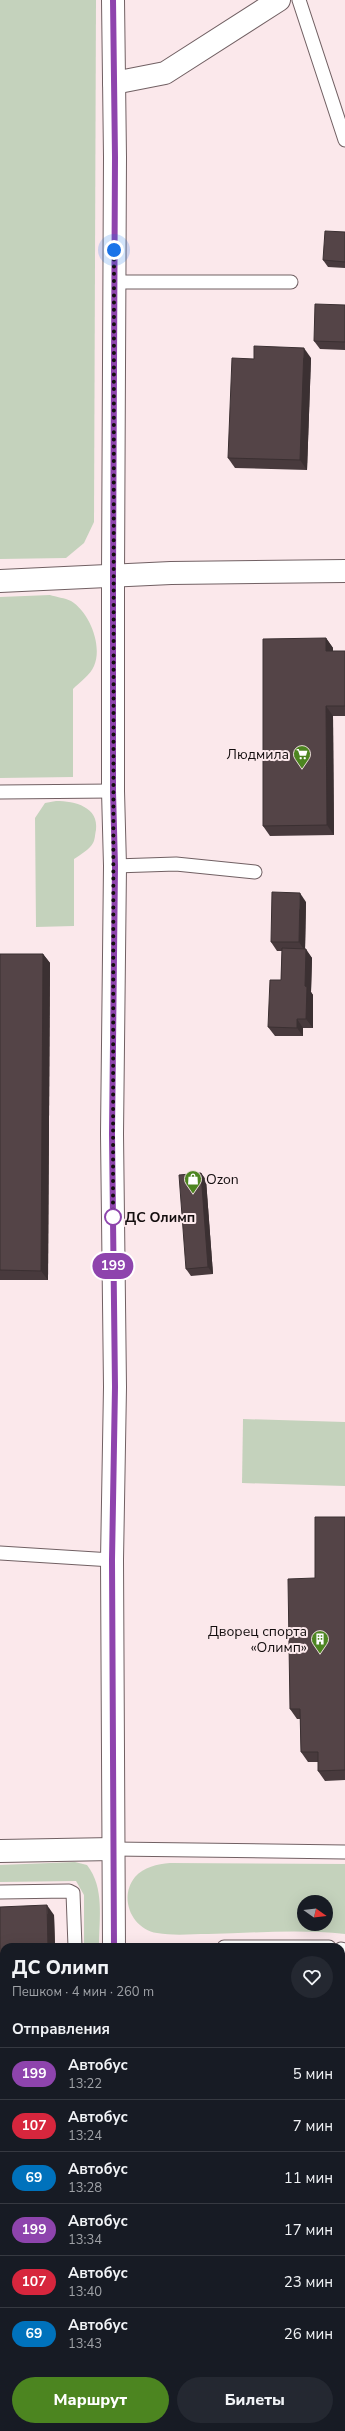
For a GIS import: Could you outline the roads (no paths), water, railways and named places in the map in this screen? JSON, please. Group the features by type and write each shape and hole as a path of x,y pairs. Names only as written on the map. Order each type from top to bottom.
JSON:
{"street":[{"path":"113,0 115,282 113,576 113,791 115,866 112,1134 115,1387 112,1560 114,1943"},
{"path":"114,84 165,73 279,0"},
{"path":"0,581 113,576 345,571"},
{"path":"0,1851 114,1849"}],"lane":[{"path":"299,0 345,140"},
{"path":"115,282 291,282"},
{"path":"0,792 113,791"},
{"path":"115,866 176,864 255,872"},
{"path":"0,1553 112,1560"},
{"path":"114,1849 345,1852"},
{"path":"0,1892 69,1891 73,1893 75,1943"}],"place":[{"name":"Людмила","path":"302,769"},
{"name":"Ozon","path":"193,1194"},
{"name":"ДС Олимп","path":"113,1217"},
{"name":"Дворец спорта «Олимп»","path":"320,1654"}]}
